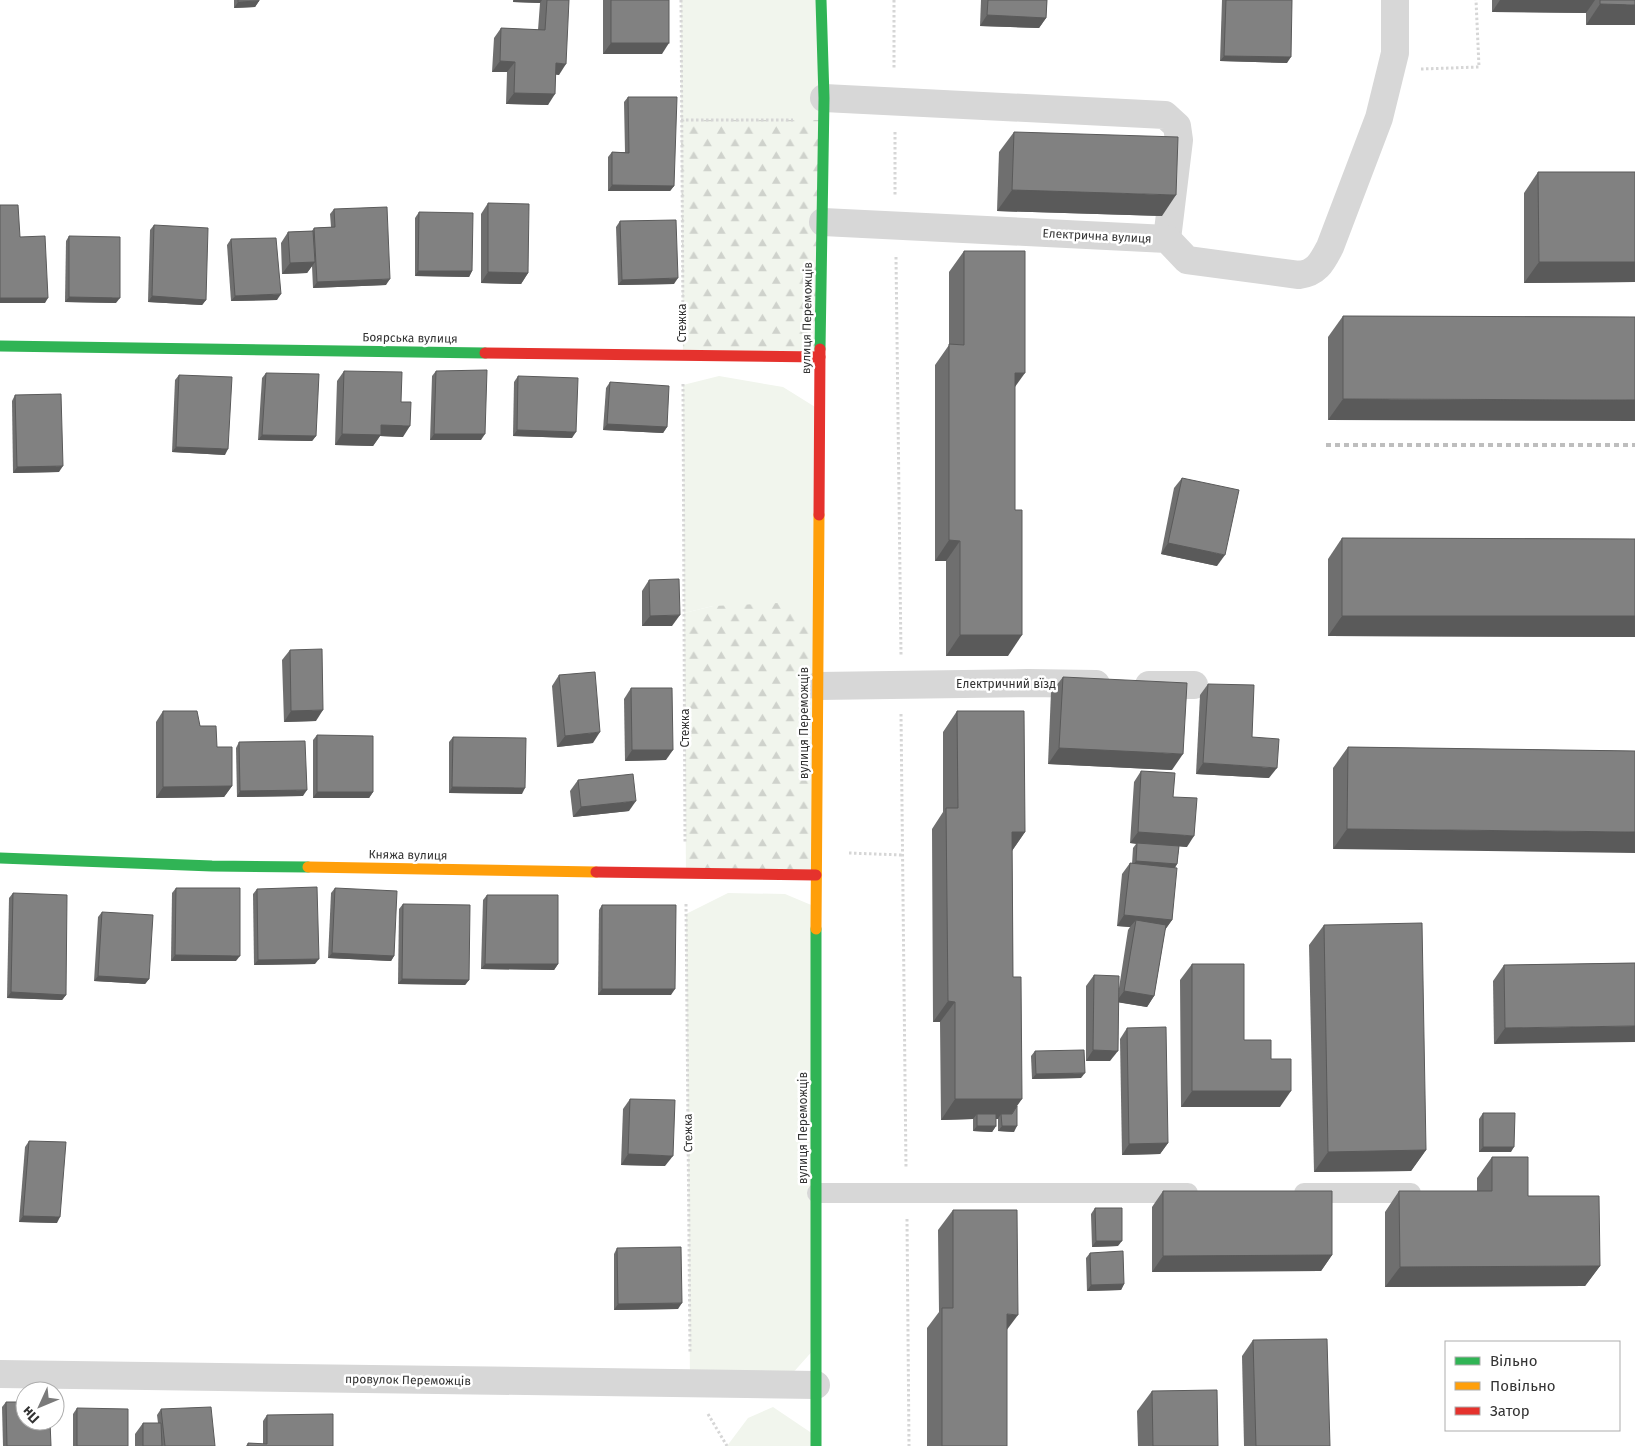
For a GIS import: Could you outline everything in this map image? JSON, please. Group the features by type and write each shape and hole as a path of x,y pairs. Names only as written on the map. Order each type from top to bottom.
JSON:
{"street":[{"name":"вулиця Переможців","path":"816,1446 818,1193 816,875 824,109 821,0"},
{"name":"Електрична вулиця","path":"823,222 1167,239 1187,260 1299,275 1310,274 1321,263 1330,247 1379,118 1395,53 1395,0"},
{"path":"824,109 895,102 1165,115 1177,126 1179,140 1167,239"},
{"name":"Боярська вулиця","path":"0,346 820,357"},
{"name":"Електричний вїзд","path":"818,686 1028,683 1194,685"},
{"name":"Княжа вулиця","path":"0,858 212,866 816,875"},
{"name":"провулок Переможців","path":"0,1374 816,1385"}],"lane":[{"path":"818,1193 1203,1193"},
{"path":"1282,1193 1411,1193"}],"path":[{"name":"Стежка","path":"681,0 690,1384"},
{"path":"894,0 909,1446"},
{"path":"1390,71 1479,67 1476,0"},
{"path":"682,120 824,109"},
{"path":"849,853 902,855"},
{"path":"690,1384 727,1446"}],"green space":[{"path":"681,0 821,0 823,120 681,120"},
{"path":"681,120 823,120 820,357 683,355"},
{"path":"719,376 783,387 820,410 818,624 713,606 684,613 683,385"},
{"path":"778,603 818,624 816,875 686,873 684,613 713,606"},
{"path":"728,893 785,894 816,907 816,1347 782,1385 690,1384 686,914"},
{"path":"773,1407 816,1436 816,1446 727,1446 748,1418"}],"building":[{"path":"238,0 259,0 259,1 238,2"},
{"path":"547,0 569,0 566,64 556,63 555,94 514,93 515,62 500,61 501,28 545,30"},
{"path":"611,0 669,0 669,43 611,43"},
{"path":"988,0 1047,0 1046,18 987,15"},
{"path":"1226,0 1292,0 1291,57 1224,56"},
{"path":"1600,0 1635,0 1635,5 1600,4"},
{"path":"628,97 677,97 674,186 612,185 612,152 629,153"},
{"path":"1014,132 1178,137 1176,195 1012,190"},
{"path":"1538,172 1635,172 1635,262 1539,262"},
{"path":"488,203 529,204 528,273 488,272"},
{"path":"0,205 18,205 20,237 45,236 48,298 0,298"},
{"path":"387,207 390,279 317,282 314,228 335,227 334,209"},
{"path":"419,212 473,213 472,271 418,271"},
{"path":"676,220 678,278 622,280 620,221"},
{"path":"154,225 208,228 206,300 152,296"},
{"path":"313,231 315,262 290,263 288,232"},
{"path":"69,236 120,237 120,298 69,297"},
{"path":"276,238 281,294 235,296 231,239"},
{"path":"964,251 1025,251 1025,373 1015,373 1015,510 1022,510 1022,635 960,635 960,541 949,540 949,344 964,345"},
{"path":"1343,316 1635,317 1635,400 1343,399"},
{"path":"487,370 485,434 434,434 436,371"},
{"path":"344,371 402,372 401,402 411,402 410,426 381,425 381,435 342,434"},
{"path":"266,373 319,374 316,436 262,435"},
{"path":"179,375 232,377 228,449 176,447"},
{"path":"518,376 578,378 576,432 517,430"},
{"path":"610,382 669,386 667,427 607,424"},
{"path":"61,394 63,466 17,467 15,395"},
{"path":"1182,478 1239,490 1225,555 1168,543"},
{"path":"1342,538 1635,539 1635,616 1342,616"},
{"path":"679,579 680,615 650,616 649,580"},
{"path":"322,649 323,710 291,711 290,650"},
{"path":"595,672 600,732 565,736 559,675"},
{"path":"1063,677 1187,683 1183,754 1059,748"},
{"path":"1208,684 1254,685 1252,737 1279,739 1277,768 1203,763"},
{"path":"631,688 672,688 673,750 632,750"},
{"path":"163,711 197,711 200,726 216,726 217,747 232,747 232,786 163,787"},
{"path":"957,711 1024,711 1025,832 1012,832 1013,977 1021,977 1022,1099 955,1099 955,1002 948,1001 946,808 958,808"},
{"path":"317,735 373,736 373,792 317,792"},
{"path":"453,737 526,738 525,788 452,787"},
{"path":"305,741 307,790 240,791 239,742"},
{"path":"1348,747 1635,751 1635,832 1347,829"},
{"path":"1141,771 1175,773 1173,797 1197,798 1194,836 1138,832"},
{"path":"633,774 636,801 581,807 578,780"},
{"path":"1137,843 1179,846 1177,864 1136,861"},
{"path":"1130,863 1177,868 1172,920 1124,915"},
{"path":"317,887 319,959 258,960 257,889"},
{"path":"176,888 240,888 240,956 175,955"},
{"path":"335,888 397,891 394,956 332,953"},
{"path":"13,893 67,895 66,995 11,992"},
{"path":"487,895 558,895 558,964 485,964"},
{"path":"403,904 470,905 469,980 402,979"},
{"path":"602,905 676,905 675,989 602,989"},
{"path":"102,912 153,915 149,979 98,976"},
{"path":"1136,920 1166,925 1154,996 1124,991"},
{"path":"1422,923 1426,1150 1328,1152 1324,925"},
{"path":"1635,963 1635,1026 1505,1028 1504,965"},
{"path":"1192,964 1244,964 1244,1040 1271,1040 1271,1059 1291,1059 1291,1091 1192,1091"},
{"path":"1094,975 1119,976 1118,1051 1093,1050"},
{"path":"1166,1027 1168,1143 1129,1144 1127,1028"},
{"path":"1084,1050 1085,1073 1036,1074 1035,1051"},
{"path":"630,1099 675,1100 673,1156 628,1154"},
{"path":"1017,1106 1017,1126 1002,1126 1001,1114 1012,1114"},
{"path":"1483,1113 1515,1113 1514,1147 1483,1147"},
{"path":"977,1114 996,1114 996,1126 977,1126"},
{"path":"29,1141 66,1142 60,1217 23,1216"},
{"path":"1492,1157 1528,1157 1528,1196 1599,1196 1600,1266 1400,1267 1399,1191 1492,1191"},
{"path":"1163,1191 1332,1191 1332,1255 1163,1256"},
{"path":"1095,1208 1122,1208 1122,1241 1096,1241"},
{"path":"953,1210 1017,1210 1018,1315 1007,1314 1007,1446 942,1446 942,1308 953,1308"},
{"path":"681,1247 682,1303 618,1304 617,1248"},
{"path":"1123,1251 1124,1284 1091,1285 1090,1253"},
{"path":"1327,1339 1330,1446 1256,1446 1253,1340"},
{"path":"1217,1390 1218,1446 1153,1446 1152,1391"},
{"path":"6,1402 15,1402 15,1431 50,1431 51,1446 7,1446"},
{"path":"211,1407 215,1446 165,1446 161,1409"},
{"path":"77,1408 128,1409 128,1446 77,1446"},
{"path":"333,1414 333,1446 248,1446 248,1443 267,1444 267,1415"},
{"path":"143,1423 161,1423 162,1446 143,1446"}],"railway":[{"path":"1326,445 1635,445"}],"traffic: fast":[{"path":"820,349 824,98 821,0"},
{"path":"0,346 485,353"},
{"path":"0,858 212,866 308,867"},
{"path":"816,929 816,1446"}],"traffic: slow":[{"path":"816,929 819,515"},
{"path":"308,867 596,872"}],"traffic: jam":[{"path":"819,515 820,349"},
{"path":"485,353 820,357"},
{"path":"596,872 816,875"}]}
